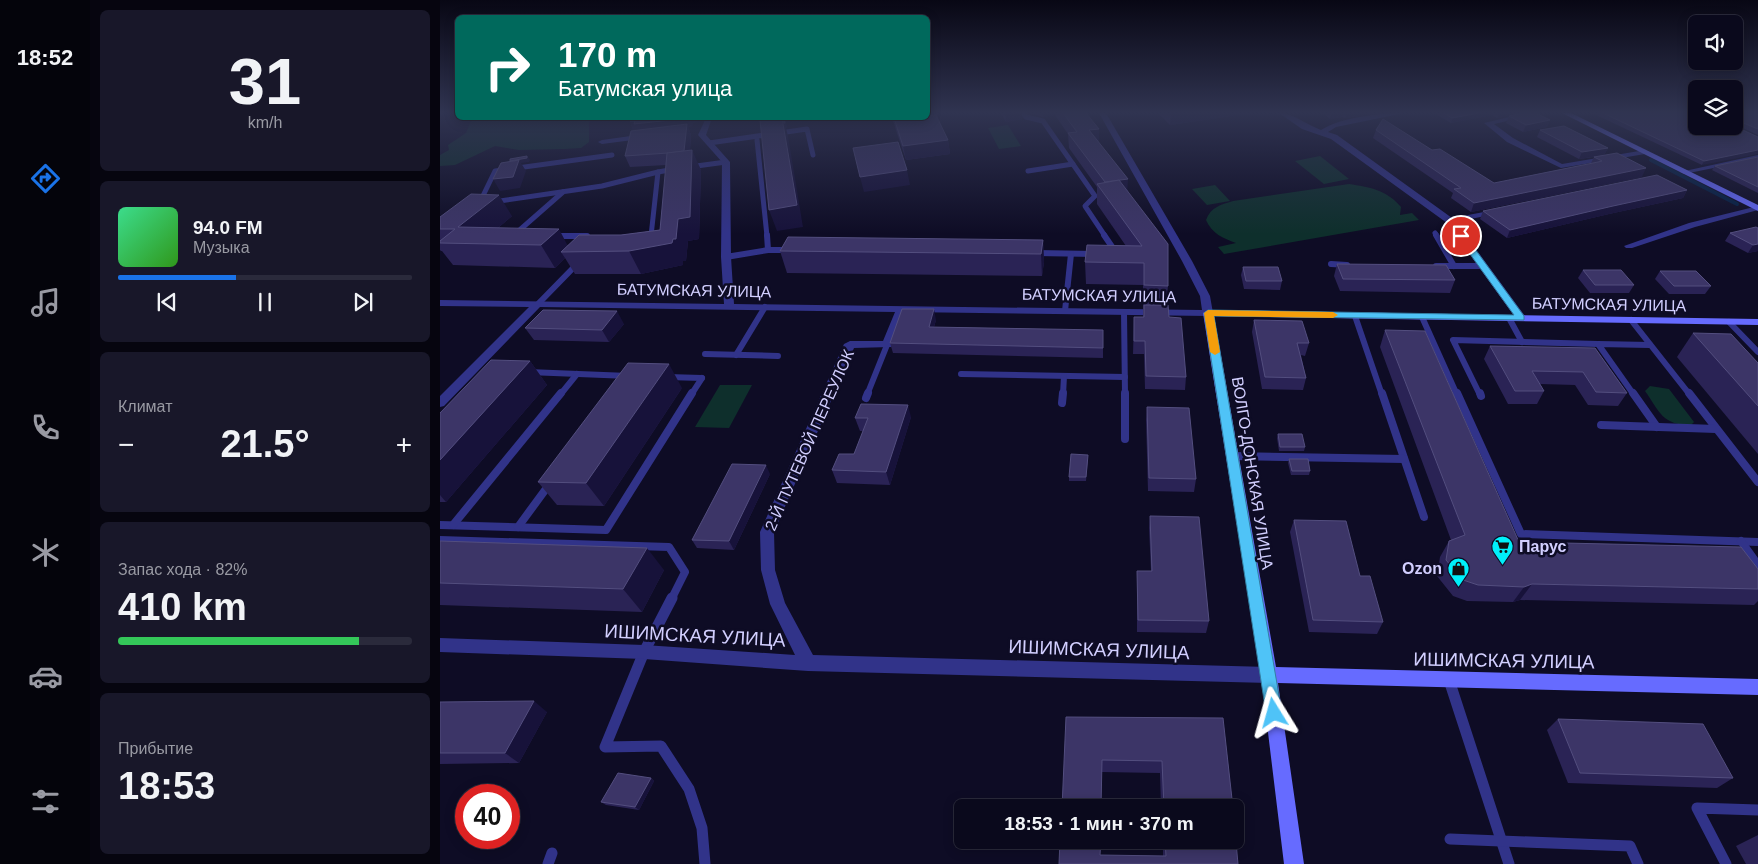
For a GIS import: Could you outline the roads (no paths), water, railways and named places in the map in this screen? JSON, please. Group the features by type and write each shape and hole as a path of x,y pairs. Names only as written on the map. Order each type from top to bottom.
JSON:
{"street":[{"path":"718,153 726,162 728,307"},
{"name":"ВОЛГО-ДОНСКАЯ УЛИЦА","path":"1125,153 1187,260 1205,296 1269,675 1294,864"},
{"path":"1357,153 1450,221 1521,318"},
{"path":"1536,153 1561,166 1569,166 1638,153"},
{"path":"1648,153 1757,208"},
{"path":"1684,172 1758,157"},
{"path":"1629,246 1692,225 1757,208"},
{"path":"1450,221 1507,209"},
{"name":"БАТУМСКАЯ УЛИЦА","path":"440,303 1758,322"},
{"path":"440,403 538,304"},
{"path":"887,345 901,309"},
{"name":"2-Й ПУТЕВОЙ ПЕРЕУЛОК","path":"808,663 778,604 768,570 767,532 850,344 887,345"},
{"name":"ИШИМСКАЯ УЛИЦА","path":"440,645 644,652 808,663 1756,690"}],"lane":[{"path":"758,153 768,250"},
{"path":"1031,253 1117,254 1085,206 1095,196 1065,153"},
{"path":"471,210 479,204 495,171 612,155"},
{"path":"479,204 602,186 658,172 726,162"},
{"path":"1028,171 1072,164"},
{"path":"642,237 652,238 658,172"},
{"path":"523,235 514,235 563,192"},
{"path":"1435,233 1454,266"},
{"path":"550,236 595,236"},
{"path":"726,257 768,250 797,251"},
{"path":"1065,311 1070,254"},
{"path":"538,304 584,257"},
{"path":"1331,264 1350,265"},
{"path":"1426,266 1483,266"},
{"path":"736,355 765,307"},
{"path":"1124,312 1124,439"},
{"path":"1355,316 1424,517"},
{"path":"1422,317 1521,534 1758,542"},
{"path":"1509,318 1522,342"},
{"path":"1631,320 1758,482"},
{"path":"1729,322 1758,352"},
{"path":"1481,396 1453,340 1650,345"},
{"path":"1598,344 1657,427"},
{"path":"866,398 887,345"},
{"path":"705,354 778,356"},
{"path":"523,372 640,376"},
{"path":"453,525 577,374"},
{"path":"961,374 1124,377"},
{"path":"625,384 631,376"},
{"path":"1062,403 1064,376"},
{"path":"440,525 606,530 702,378 658,377"},
{"path":"1601,425 1716,428"},
{"path":"1232,456 1404,459"},
{"path":"518,527 554,479"},
{"path":"440,540 669,547 685,572 644,652 606,747 661,746 689,789 702,828 705,864"},
{"path":"1741,541 1758,565"},
{"path":"1449,680 1509,864"},
{"path":"1726,864 1698,808 1758,810"},
{"path":"1450,840 1630,846 1638,864"}],"waterway":[{"path":"1651,160 1737,204"}],"place":[{"name":"Парус","path":"1503,565"},
{"name":"Ozon","path":"1458,587"}]}
